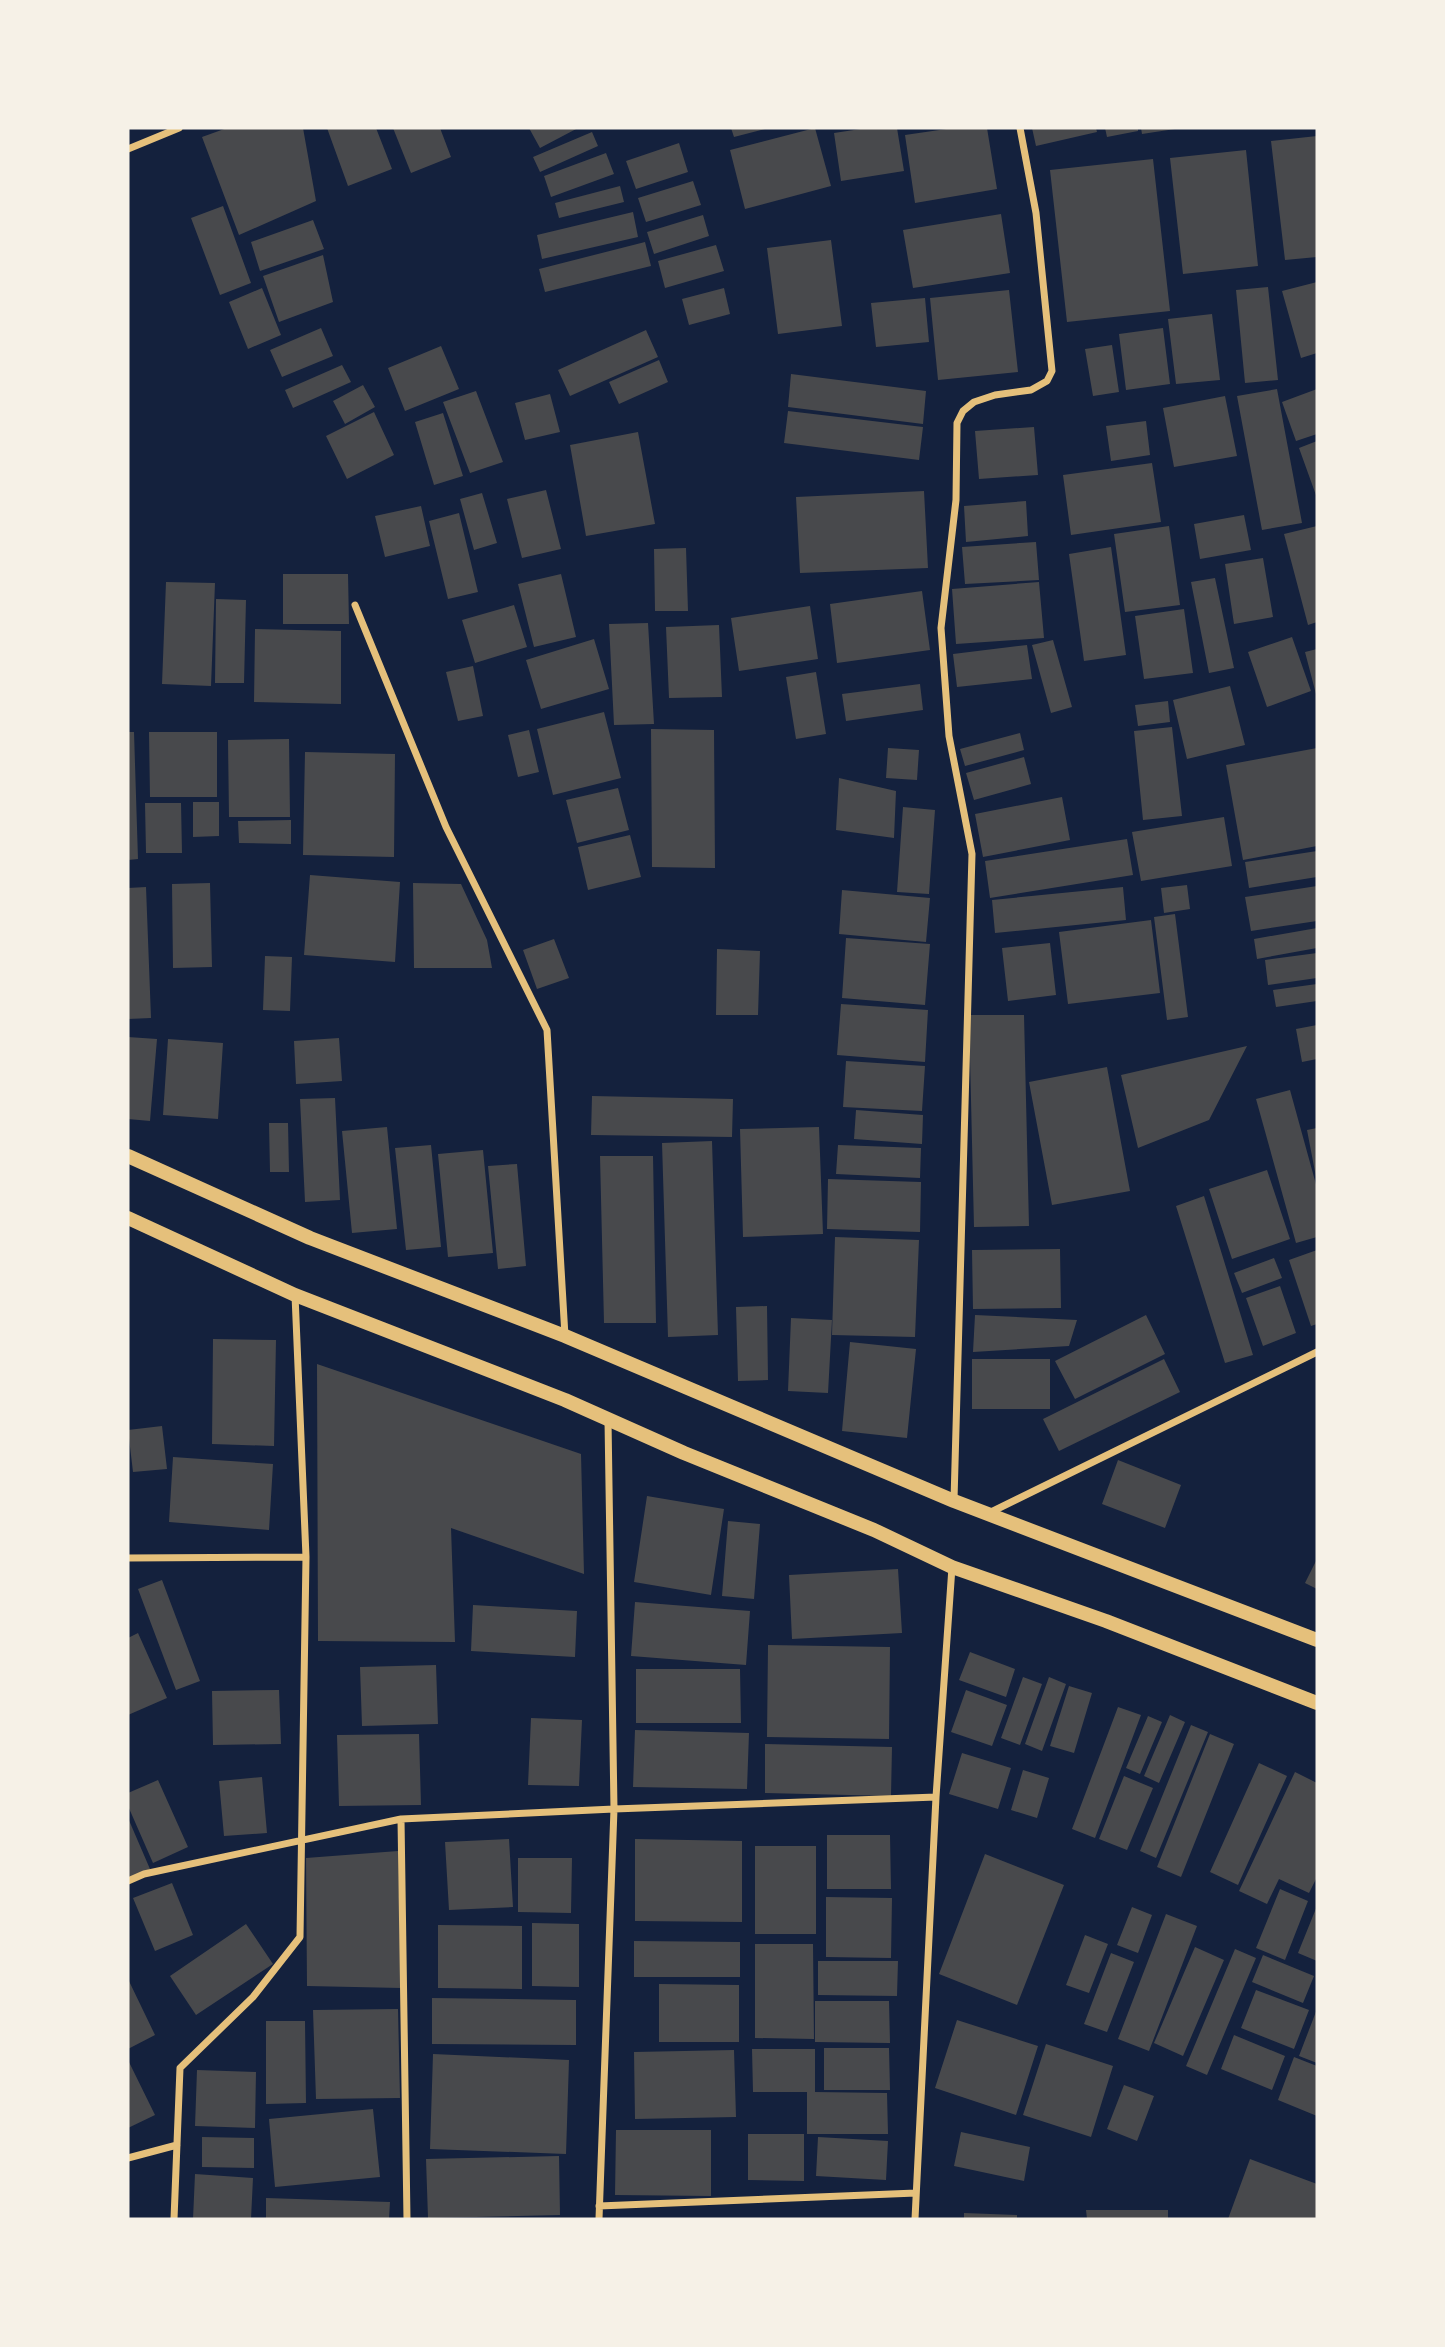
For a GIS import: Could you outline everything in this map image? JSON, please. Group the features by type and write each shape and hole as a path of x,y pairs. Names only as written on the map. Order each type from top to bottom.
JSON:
{"main road":[{"path":"128,1156 310,1238 565,1336 678,1387 954,1501 1317,1640"},
{"path":"129,1220 295,1295 608,1419 874,1531 952,1567 1106,1621 1317,1703"}],"street":[{"path":"128,149 180,128"},
{"path":"954,1501 972,854 949,736 941,628 956,500 957,423 963,411 974,402 995,395 1031,390 1047,381 1052,371 1035,213 1020,128"},
{"path":"355,604 446,827 547,1030 565,1336"},
{"path":"174,2219 180,2068 253,1997 300,1937 306,1557 295,1295"},
{"path":"989,1513 1317,1352"},
{"path":"598,2219 614,1809 608,1419"},
{"path":"128,1558 306,1557"},
{"path":"915,2219 936,1797 952,1567"},
{"path":"128,1881 144,1874 401,1819 936,1797"},
{"path":"401,1819 408,2219"},
{"path":"128,2158 177,2145"},
{"path":"599,2206 916,2193"}],"building":[{"path":"227,128 303,128 316,201 239,235 202,137"},
{"path":"327,128 376,128 392,169 348,186"},
{"path":"393,128 440,128 451,157 411,173"},
{"path":"529,128 578,128 540,148"},
{"path":"731,128 765,128 765,129 734,137"},
{"path":"815,128 831,186 745,209 730,150"},
{"path":"867,128 897,128 904,171 841,181 834,133"},
{"path":"953,128 987,128 997,189 915,203 905,135"},
{"path":"1032,128 1096,128 1097,132 1036,146"},
{"path":"1105,128 1138,128 1138,131 1107,137"},
{"path":"1141,128 1174,128 1175,129 1142,134"},
{"path":"592,132 598,146 540,172 533,157"},
{"path":"1317,136 1317,257 1285,260 1271,141"},
{"path":"679,143 688,172 636,189 626,161"},
{"path":"1246,150 1258,266 1183,274 1170,158"},
{"path":"606,153 614,174 551,197 544,176"},
{"path":"1153,159 1170,311 1067,322 1050,170"},
{"path":"693,181 701,205 646,222 638,198"},
{"path":"620,186 624,202 559,218 555,203"},
{"path":"223,206 251,283 220,295 191,218"},
{"path":"633,212 638,237 542,259 537,235"},
{"path":"1001,214 1010,273 913,288 903,230"},
{"path":"703,215 709,236 654,254 647,232"},
{"path":"313,220 324,249 260,271 251,242"},
{"path":"831,240 842,326 778,334 767,248"},
{"path":"645,242 651,266 545,292 539,269"},
{"path":"716,245 724,271 665,288 658,261"},
{"path":"323,255 333,302 279,322 263,276"},
{"path":"1317,282 1317,353 1301,358 1282,291"},
{"path":"1268,287 1278,380 1245,383 1236,290"},
{"path":"262,288 281,335 248,349 229,302"},
{"path":"724,288 730,314 689,325 682,299"},
{"path":"1009,290 1018,372 938,380 930,298"},
{"path":"925,298 929,342 876,347 871,303"},
{"path":"1212,314 1220,380 1176,384 1168,319"},
{"path":"321,328 333,356 282,377 270,350"},
{"path":"1163,328 1170,384 1126,390 1119,334"},
{"path":"646,330 658,357 570,396 558,370"},
{"path":"1112,345 1119,392 1093,396 1085,349"},
{"path":"441,346 459,389 405,411 388,368"},
{"path":"659,360 668,382 619,404 609,382"},
{"path":"342,365 351,382 293,408 285,390"},
{"path":"791,374 926,391 923,424 788,407"},
{"path":"363,385 375,407 345,424 333,401"},
{"path":"1277,389 1302,523 1262,530 1237,396"},
{"path":"1317,389 1317,434 1296,441 1282,402"},
{"path":"476,391 503,462 470,473 443,402"},
{"path":"550,394 560,432 525,440 515,403"},
{"path":"1225,396 1237,456 1174,467 1163,408"},
{"path":"788,411 923,427 919,460 784,443"},
{"path":"374,412 394,455 347,479 326,436"},
{"path":"443,413 463,476 434,485 415,422"},
{"path":"1146,421 1150,455 1111,461 1106,426"},
{"path":"1034,427 1038,475 979,479 975,431"},
{"path":"638,432 655,524 586,536 570,445"},
{"path":"1317,441 1317,498 1299,448"},
{"path":"1152,463 1161,522 1071,535 1063,475"},
{"path":"546,490 561,549 522,558 507,499"},
{"path":"924,491 928,568 800,573 796,497"},
{"path":"482,493 497,543 474,550 460,499"},
{"path":"1026,501 1028,536 966,542 964,506"},
{"path":"421,506 430,546 385,557 375,516"},
{"path":"459,513 478,592 448,599 429,521"},
{"path":"1244,515 1251,550 1200,559 1194,524"},
{"path":"1169,526 1180,605 1125,612 1114,534"},
{"path":"1317,526 1317,622 1308,625 1284,534"},
{"path":"1036,542 1039,580 965,584 962,547"},
{"path":"1111,547 1126,655 1084,661 1069,554"},
{"path":"686,548 688,611 655,611 654,549"},
{"path":"1263,558 1273,617 1234,624 1225,564"},
{"path":"283,574 348,574 349,624 283,624"},
{"path":"561,574 576,637 534,647 518,584"},
{"path":"1215,578 1234,668 1209,673 1191,582"},
{"path":"166,582 215,583 211,686 162,684"},
{"path":"1039,582 1044,638 956,644 952,589"},
{"path":"922,591 930,650 837,663 830,604"},
{"path":"216,599 246,600 244,683 215,683"},
{"path":"514,605 527,647 475,663 462,620"},
{"path":"810,606 818,659 739,671 731,618"},
{"path":"1184,609 1193,673 1144,679 1135,616"},
{"path":"648,623 654,724 614,725 609,624"},
{"path":"719,625 722,697 669,698 666,627"},
{"path":"255,629 341,631 341,704 254,702"},
{"path":"1292,637 1311,691 1267,707 1248,652"},
{"path":"594,639 609,689 541,709 526,660"},
{"path":"1053,640 1072,707 1051,713 1032,645"},
{"path":"1027,645 1032,679 957,687 953,654"},
{"path":"1317,649 1317,694 1316,694 1305,652"},
{"path":"473,666 483,716 458,721 446,672"},
{"path":"816,672 826,734 796,739 786,677"},
{"path":"920,684 923,710 846,721 842,694"},
{"path":"1230,686 1245,745 1187,759 1173,700"},
{"path":"1168,701 1170,722 1138,726 1135,705"},
{"path":"604,712 621,778 553,795 537,729"},
{"path":"1172,727 1182,816 1143,820 1134,731"},
{"path":"651,729 714,730 715,868 652,867"},
{"path":"529,730 539,772 518,777 508,735"},
{"path":"128,732 134,732 138,859 128,860"},
{"path":"149,732 217,732 217,797 150,797"},
{"path":"1020,733 1024,750 965,766 960,749"},
{"path":"289,739 290,817 229,817 228,740"},
{"path":"888,748 919,750 917,780 886,778"},
{"path":"1317,748 1317,846 1243,860 1226,765"},
{"path":"305,752 395,754 394,857 303,855"},
{"path":"1024,757 1031,784 974,800 966,773"},
{"path":"839,778 896,791 894,838 836,830"},
{"path":"618,788 629,830 577,843 566,800"},
{"path":"1062,797 1070,840 983,857 975,814"},
{"path":"193,802 219,802 219,836 193,837"},
{"path":"145,803 181,803 182,853 146,853"},
{"path":"903,807 935,810 929,894 897,892"},
{"path":"1224,817 1232,866 1141,881 1132,832"},
{"path":"291,820 291,844 239,843 238,821"},
{"path":"630,835 641,877 588,890 578,847"},
{"path":"1127,839 1133,875 990,898 985,861"},
{"path":"1317,851 1317,877 1249,888 1245,862"},
{"path":"310,875 400,882 395,962 304,955"},
{"path":"210,883 212,967 173,968 172,884"},
{"path":"413,883 461,884 487,940 492,968 414,968"},
{"path":"1187,885 1190,909 1164,913 1161,888"},
{"path":"1317,886 1317,921 1251,931 1245,897"},
{"path":"146,887 151,1018 128,1019 128,888"},
{"path":"1123,887 1126,920 995,933 992,900"},
{"path":"842,890 930,898 926,942 839,934"},
{"path":"1175,914 1188,1017 1167,1020 1154,917"},
{"path":"1151,920 1160,993 1068,1004 1059,932"},
{"path":"1317,928 1317,948 1257,959 1254,939"},
{"path":"846,938 930,944 925,1005 842,998"},
{"path":"554,939 569,978 537,989 523,950"},
{"path":"1050,943 1056,995 1008,1001 1002,948"},
{"path":"717,949 760,951 758,1015 716,1015"},
{"path":"1317,953 1317,978 1268,985 1265,960"},
{"path":"265,956 292,957 290,1011 263,1010"},
{"path":"1317,984 1317,1001 1276,1007 1273,990"},
{"path":"841,1004 928,1010 925,1062 837,1055"},
{"path":"969,1015 1024,1015 1029,1226 974,1227"},
{"path":"1317,1025 1317,1059 1302,1062 1296,1029"},
{"path":"128,1037 157,1039 150,1121 128,1119"},
{"path":"339,1038 342,1081 296,1084 294,1041"},
{"path":"168,1039 223,1043 218,1119 163,1115"},
{"path":"1247,1046 1209,1120 1138,1148 1121,1075"},
{"path":"846,1061 925,1066 922,1111 843,1107"},
{"path":"1107,1067 1130,1191 1052,1205 1029,1082"},
{"path":"1290,1090 1317,1188 1317,1237 1296,1243 1256,1099"},
{"path":"592,1096 733,1099 732,1137 591,1135"},
{"path":"335,1098 340,1200 305,1202 300,1099"},
{"path":"856,1110 923,1115 922,1144 854,1139"},
{"path":"269,1123 288,1123 289,1172 270,1172"},
{"path":"387,1127 397,1229 352,1233 342,1131"},
{"path":"819,1127 823,1234 743,1237 740,1129"},
{"path":"1317,1128 1317,1177 1316,1177 1307,1130"},
{"path":"712,1141 718,1335 668,1337 662,1143"},
{"path":"431,1145 441,1247 406,1250 395,1148"},
{"path":"838,1145 921,1148 920,1178 836,1174"},
{"path":"483,1150 493,1253 448,1257 438,1154"},
{"path":"600,1156 653,1156 656,1323 604,1323"},
{"path":"517,1164 526,1266 498,1269 488,1166"},
{"path":"1267,1170 1290,1239 1232,1259 1209,1189"},
{"path":"828,1179 921,1182 920,1232 827,1229"},
{"path":"1204,1196 1253,1355 1225,1363 1176,1206"},
{"path":"835,1237 919,1240 915,1337 832,1335"},
{"path":"1060,1249 1061,1308 973,1309 972,1250"},
{"path":"1317,1250 1317,1324 1311,1326 1289,1260"},
{"path":"1274,1258 1282,1278 1242,1293 1234,1273"},
{"path":"1280,1286 1296,1333 1263,1346 1246,1298"},
{"path":"767,1306 768,1380 738,1381 736,1307"},
{"path":"975,1315 1077,1320 1069,1346 973,1352"},
{"path":"1146,1315 1165,1354 1075,1399 1055,1361"},
{"path":"791,1318 832,1320 828,1393 788,1391"},
{"path":"213,1339 276,1340 274,1446 212,1444"},
{"path":"850,1342 916,1349 907,1438 842,1431"},
{"path":"972,1359 1050,1359 1050,1409 972,1409"},
{"path":"1164,1359 1180,1392 1059,1451 1043,1419"},
{"path":"317,1364 581,1454 584,1574 451,1528 455,1642 318,1641"},
{"path":"162,1426 167,1469 133,1472 128,1430"},
{"path":"173,1457 273,1464 269,1530 169,1522"},
{"path":"1118,1460 1181,1485 1165,1528 1102,1504"},
{"path":"647,1496 724,1509 711,1595 634,1582"},
{"path":"728,1521 760,1524 754,1599 722,1596"},
{"path":"1317,1559 1317,1589 1305,1583"},
{"path":"898,1569 902,1633 792,1639 789,1575"},
{"path":"162,1580 200,1681 176,1690 138,1589"},
{"path":"635,1602 750,1611 746,1665 631,1656"},
{"path":"473,1605 577,1611 575,1657 471,1651"},
{"path":"138,1633 167,1698 128,1715 128,1638"},
{"path":"768,1645 890,1647 889,1739 767,1737"},
{"path":"970,1652 1015,1669 1006,1697 959,1680"},
{"path":"436,1665 438,1724 362,1726 360,1667"},
{"path":"636,1669 740,1669 741,1723 636,1723"},
{"path":"1023,1677 1042,1684 1020,1745 1001,1738"},
{"path":"1049,1677 1066,1684 1042,1751 1025,1744"},
{"path":"1069,1686 1092,1693 1074,1753 1050,1746"},
{"path":"279,1690 281,1744 213,1745 212,1691"},
{"path":"966,1690 1007,1705 992,1746 951,1732"},
{"path":"1118,1707 1141,1715 1095,1838 1072,1829"},
{"path":"1170,1715 1185,1722 1159,1783 1144,1776"},
{"path":"1148,1716 1162,1722 1140,1774 1126,1768"},
{"path":"531,1718 582,1720 579,1786 528,1785"},
{"path":"1191,1725 1208,1732 1156,1858 1140,1851"},
{"path":"635,1730 749,1733 747,1789 633,1787"},
{"path":"419,1734 421,1805 339,1806 337,1735"},
{"path":"1210,1734 1234,1744 1181,1877 1157,1867"},
{"path":"765,1744 892,1747 891,1796 765,1793"},
{"path":"962,1753 1011,1768 998,1809 949,1794"},
{"path":"1259,1763 1287,1776 1238,1885 1210,1872"},
{"path":"1023,1770 1049,1778 1037,1818 1011,1810"},
{"path":"1295,1772 1317,1783 1317,1877 1309,1893 1279,1879 1267,1904 1239,1891"},
{"path":"1124,1776 1153,1788 1127,1850 1099,1839"},
{"path":"262,1777 267,1833 224,1836 219,1781"},
{"path":"158,1780 188,1847 153,1863 128,1806 128,1793"},
{"path":"128,1818 150,1869 129,1878 128,1875"},
{"path":"827,1835 890,1835 891,1889 827,1889"},
{"path":"509,1839 513,1907 449,1910 445,1842"},
{"path":"635,1839 742,1841 742,1922 635,1921"},
{"path":"755,1846 816,1846 816,1934 755,1934"},
{"path":"398,1851 401,1988 307,1986 306,1858"},
{"path":"985,1854 1064,1885 1017,2005 939,1974"},
{"path":"518,1858 572,1858 571,1913 518,1912"},
{"path":"172,1883 193,1935 155,1951 133,1898"},
{"path":"1280,1889 1308,1901 1285,1960 1256,1948"},
{"path":"826,1897 892,1898 891,1958 826,1957"},
{"path":"1317,1906 1317,1961 1298,1953"},
{"path":"1132,1907 1152,1915 1138,1953 1117,1945"},
{"path":"1166,1914 1197,1926 1149,2051 1118,2039"},
{"path":"532,1923 579,1924 579,1987 532,1986"},
{"path":"246,1924 273,1964 196,2015 170,1976"},
{"path":"438,1925 522,1926 522,1989 438,1988"},
{"path":"1085,1935 1108,1944 1089,1993 1066,1985"},
{"path":"634,1941 740,1942 740,1977 634,1977"},
{"path":"755,1944 813,1944 814,2039 755,2038"},
{"path":"1195,1947 1224,1960 1183,2056 1154,2043"},
{"path":"1235,1949 1256,1958 1207,2075 1186,2066"},
{"path":"1111,1953 1134,1962 1107,2032 1084,2024"},
{"path":"1263,1955 1314,1976 1303,2003 1252,1982"},
{"path":"818,1961 898,1961 897,1996 818,1995"},
{"path":"128,1979 155,2035 128,2049"},
{"path":"659,1984 739,1985 739,2042 659,2042"},
{"path":"1256,1990 1309,2010 1294,2049 1241,2028"},
{"path":"432,1998 576,2000 576,2045 432,2044"},
{"path":"815,2001 889,2001 890,2043 815,2042"},
{"path":"398,2009 400,2098 316,2099 313,2010"},
{"path":"1317,2009 1317,2063 1299,2056"},
{"path":"957,2020 1038,2046 1016,2115 935,2088"},
{"path":"266,2021 305,2021 306,2103 266,2104"},
{"path":"1234,2035 1285,2056 1272,2090 1221,2069"},
{"path":"1046,2044 1113,2066 1091,2137 1023,2115"},
{"path":"824,2048 889,2048 890,2090 824,2090"},
{"path":"752,2049 815,2049 815,2092 887,2093 888,2134 807,2134 807,2092 753,2092"},
{"path":"734,2050 736,2117 635,2119 634,2052"},
{"path":"433,2054 569,2060 566,2154 430,2149"},
{"path":"1294,2057 1317,2066 1317,2116 1278,2100"},
{"path":"128,2060 155,2115 128,2128"},
{"path":"197,2070 256,2072 255,2128 195,2126"},
{"path":"1124,2085 1154,2096 1137,2141 1107,2129"},
{"path":"373,2109 380,2177 275,2187 269,2119"},
{"path":"616,2130 711,2130 711,2196 615,2195"},
{"path":"961,2132 1030,2147 1024,2181 954,2166"},
{"path":"748,2134 804,2134 804,2181 748,2180"},
{"path":"202,2137 254,2138 254,2168 202,2167"},
{"path":"818,2137 888,2141 886,2180 816,2176"},
{"path":"559,2156 560,2215 428,2218 426,2159"},
{"path":"1250,2159 1317,2184 1317,2219 1228,2219"},
{"path":"195,2174 253,2178 251,2219 193,2219"},
{"path":"266,2198 390,2202 389,2219 266,2219"},
{"path":"1086,2210 1168,2210 1168,2219 1087,2219"},
{"path":"964,2213 1017,2215 1017,2219 964,2219"}]}
